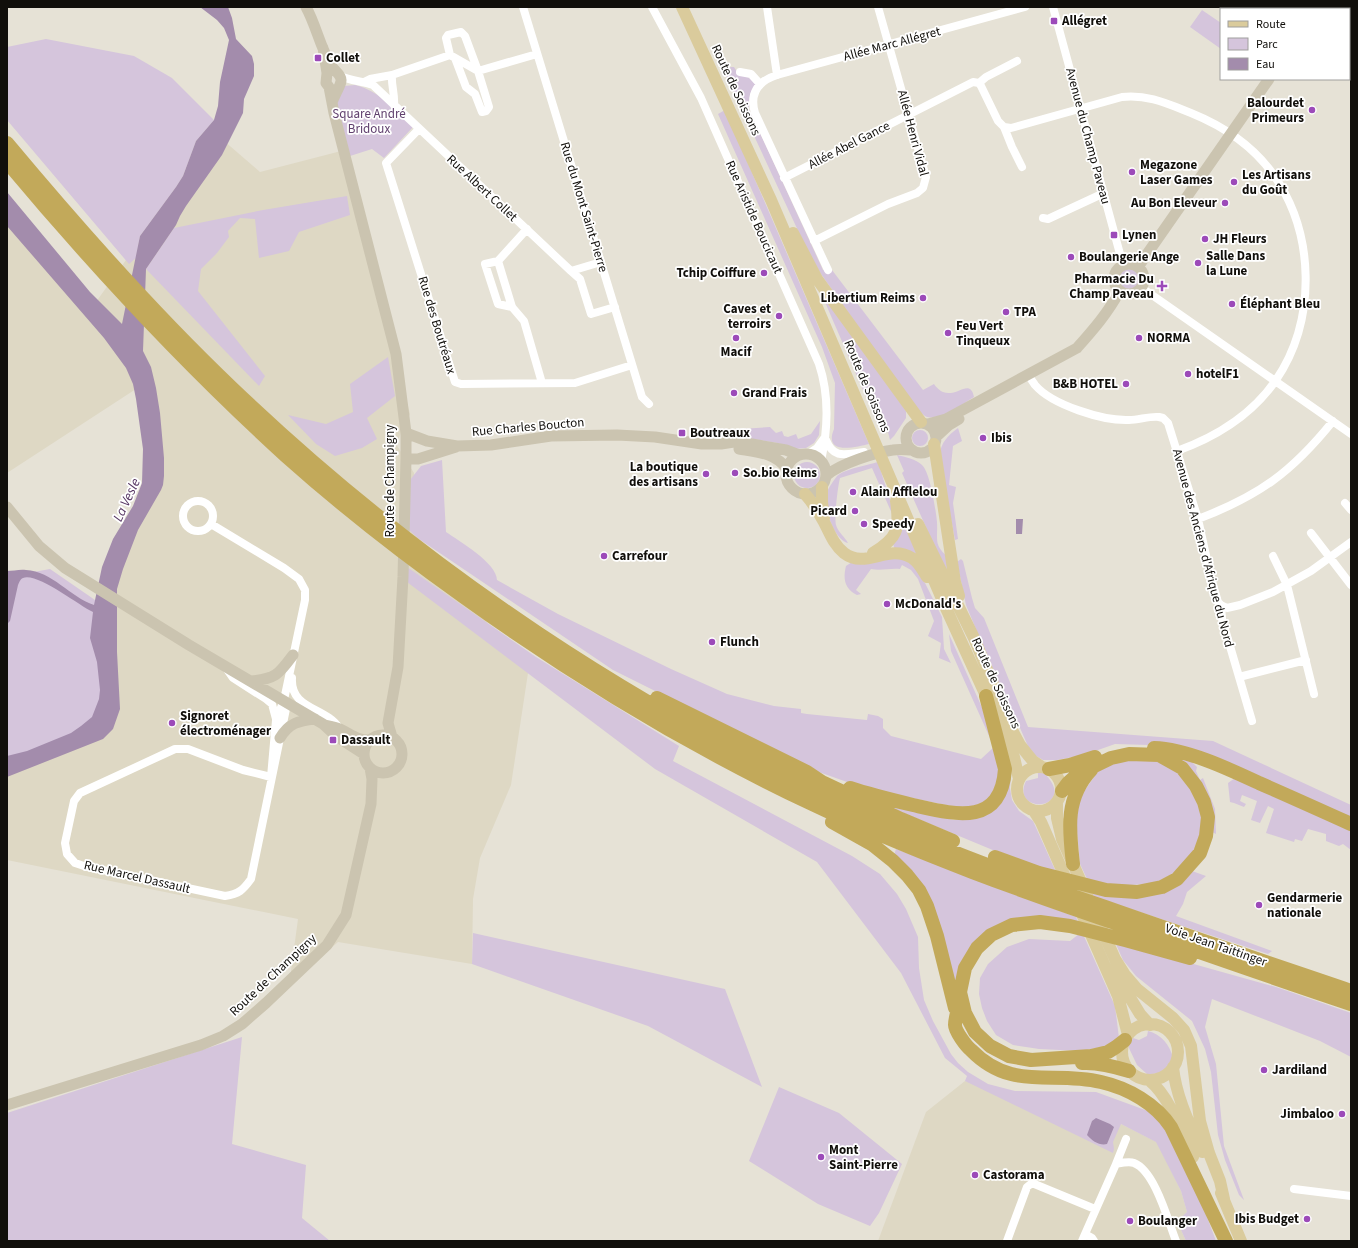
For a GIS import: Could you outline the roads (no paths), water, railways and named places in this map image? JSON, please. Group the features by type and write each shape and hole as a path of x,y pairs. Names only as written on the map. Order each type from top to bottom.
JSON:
{"highway":[{"path":"7,143 124,279 231,388 294,446 353,497 432,559 510,615 566,652 600,667 661,700 807,772 852,788 942,812 965,814 983,809 996,799 1002,790 1005,780 1005,769 986,696"},
{"name":"Voie Jean Taittinger","path":"7,162 44,207 118,290 226,400 288,457 369,525 428,570 506,627 590,683 658,724 707,750 810,803 883,836 971,872 1088,914 1351,1004"},
{"name":"Voie Jean Taittinger","path":"566,652 671,716 723,745 798,784 886,824 973,860 1081,899 1351,991"},
{"path":"1045,768 1076,764 1107,752 1131,747 1160,748 1196,757 1230,770 1351,824"},
{"path":"807,772 822,782 901,819 982,853 1039,873 1106,890 1137,892 1162,887 1177,879 1200,853 1206,836 1208,817 1204,802 1196,786 1182,768 1159,755 1129,754 1111,758 1073,778 1059,798"},
{"path":"1071,870 1070,825 1073,797 1084,777 1095,766"},
{"path":"810,803 824,818 873,845 903,870 919,890 927,906 937,936 956,1013 972,1041 985,1053 999,1062 1011,1066 1029,1067 1091,1062 1110,1065 1129,1071"},
{"path":"1126,1037 1116,1047 1108,1052 1091,1056 1030,1060 1009,1056 990,1046 975,1032 965,1013 960,992 965,968 977,948 991,935 1012,925 1040,922 1070,926 1311,990"},
{"path":"956,1013 955,1027 967,1046 980,1060 995,1069 1030,1078 1082,1079 1101,1082 1120,1088 1154,1107 1165,1118 1171,1127 1226,1241"}],"main road":[{"name":"Route de Soissons","path":"682,7 705,50 775,198 888,466 974,638 1012,730 1020,745 1033,761 1045,768"},
{"name":"Route de Soissons","path":"688,7 705,50 872,428"},
{"path":"775,198 817,279 924,423"},
{"path":"935,440 956,582 974,638"},
{"name":"Route de Soissons","path":"888,466 894,486 945,606 1014,757 1019,779"},
{"path":"825,481 822,502 825,524"},
{"path":"851,557 873,553 886,546 895,535 898,519 894,486"},
{"path":"805,494 818,512 830,536 845,554 857,559 864,559 891,553 900,553 913,558 945,606"},
{"path":"1059,798 1050,809 1043,812 1034,811 1024,806 1018,796 1017,785 1019,779 1028,769 1035,767 1045,768 1055,773 1062,784 1056,818 1058,827 1092,937 1118,996 1126,1037"},
{"path":"1034,811 1071,870 1108,943 1129,996 1140,1014 1150,1025 1164,1029 1174,1039 1177,1053 1173,1067 1174,1080 1180,1101 1241,1241"},
{"path":"1115,959 1125,975 1137,989 1173,1018 1184,1030 1191,1046 1200,1121 1209,1153 1220,1181 1224,1199"},
{"path":"1150,1025 1136,1029 1126,1037 1122,1047 1124,1064 1134,1076 1149,1080 1163,1077 1173,1067"},
{"path":"1149,1080 1161,1092 1172,1111 1231,1241"}],"street":[{"name":"Route de Champigny","path":"306,7 313,20 331,65 335,81 332,103 396,354 406,433 403,577 398,666 387,736"},
{"name":"Rue du Mont Saint-Pierre","path":"523,7 642,397 649,404"},
{"name":"Rue Aristide Boucicaut","path":"652,7 701,98 819,364 825,387 826,439 822,461"},
{"path":"767,7 777,75"},
{"name":"Allée Henri Vidal","path":"814,241 888,204 917,194 923,188 926,178 878,7"},
{"name":"Allée Marc Allégret","path":"760,84 777,75 1025,7"},
{"name":"Avenue du Champ Paveau","path":"1053,7 1124,265"},
{"path":"461,32 465,36 478,71 489,107 486,111 482,112 475,94 466,87 446,38 448,35 461,32"},
{"path":"453,57 478,71 537,54"},
{"name":"Rue Albert Collet","path":"364,82 370,79 392,75 453,57"},
{"name":"Allée Abel Gance","path":"784,178 973,82 979,83 986,77 1017,61"},
{"path":"740,72 751,74 760,84 755,92 752,105 784,178 828,270"},
{"path":"392,75 391,84 394,105"},
{"path":"1138,267 1268,80"},
{"name":"Rue Albert Collet","path":"335,81 364,82 373,85 580,279 591,314 615,307"},
{"path":"979,83 998,120 1004,127 1022,167"},
{"path":"1004,127 1011,128 1122,97 1136,96 1159,101 1198,116 1231,134 1248,147 1278,183 1291,206 1301,239 1306,274 1304,310 1292,348 1275,381 1256,403 1233,424 1206,439 1177,451"},
{"name":"Rue des Boutréaux","path":"419,129 386,163 455,382 461,384 575,383 632,365"},
{"path":"1043,218 1048,219 1104,194"},
{"path":"512,307 498,304 485,264 498,261 527,229"},
{"path":"498,261 512,307 524,321 542,383"},
{"path":"571,271 601,262"},
{"path":"1128,264 1138,267 1144,276 1142,288 1132,295 1119,292 1115,287 1113,280 1114,274 1118,268 1128,264"},
{"path":"1142,288 1351,434"},
{"path":"822,461 834,462 893,443 906,433 912,425 946,419 1076,348 1092,331 1114,302 1119,292"},
{"path":"864,452 835,453 831,451 826,439 820,445 791,461 786,475 790,486 799,493 805,494 816,492 836,469 866,457 889,450 912,450 917,452 927,451 949,425 1028,374"},
{"name":"Avenue des Anciens d'Afrique du Nord","path":"1028,374 1036,386 1053,398 1091,415 1128,420 1155,417 1166,420 1170,427 1198,519 1211,578 1218,602 1222,605 1222,620 1252,721"},
{"path":"1198,519 1236,503 1273,481 1307,452 1333,421"},
{"path":"924,423 932,428 935,440"},
{"name":"Rue Charles Boucton","path":"406,433 427,441 457,446 491,445 550,436 637,436 682,442 721,444 774,456 787,469"},
{"path":"906,433 906,443 912,450"},
{"name":"Rue Charles Boucton","path":"721,444 734,442 752,444 803,454"},
{"name":"Rue Charles Boucton","path":"406,459 418,459 457,446"},
{"path":"803,454 818,457 822,461 826,468 825,481"},
{"path":"1345,503 1351,510"},
{"path":"7,507 39,546 65,568 224,666 284,700 319,722 336,736 364,754"},
{"path":"211,524 284,568 299,579 305,590 305,600 284,700"},
{"path":"1311,533 1351,585"},
{"path":"1222,605 1227,608 1240,605 1273,592 1311,571 1351,542"},
{"path":"1273,556 1287,585 1314,694"},
{"path":"252,681 264,680 275,676 293,655"},
{"path":"293,655 292,685 297,698 335,721 339,728"},
{"path":"1239,677 1306,660"},
{"path":"224,666 233,678 272,704 276,720"},
{"name":"Rue Marcel Dassault","path":"271,777 276,720 284,700"},
{"name":"Rue Marcel Dassault","path":"271,777 243,770 188,749 175,748 80,793 74,801 65,843 67,854 75,863 84,866 225,896 236,894 244,888 251,879 286,709 284,700"},
{"path":"280,738 285,730 295,723 319,722 339,728 352,737 362,740 369,740"},
{"path":"387,736 396,740 401,748 402,757 394,769 386,772 377,772 370,768 364,754 364,749 369,740 373,737 387,736"},
{"name":"Route de Champigny","path":"370,768 372,779 372,804"},
{"name":"Route de Champigny","path":"7,1105 201,1045 223,1036 242,1024 266,1003 326,945 346,915 372,804 381,779 386,772"},
{"path":"1094,1241 1092,1238 1083,1238 1126,1139"},
{"path":"1116,1164 1133,1162 1146,1171 1155,1187 1176,1241"},
{"path":"1007,1241 1027,1187 1032,1183 1096,1209"},
{"path":"1294,1188 1351,1196"},
{"path":"1217,1221 1221,1241"}],"water":[{"name":"La Vesle","path":"200,7 228,7 232,18 236,39 252,56 254,76 244,99 243,113 222,155 186,206 176,225 146,269 143,351 151,367 156,388 160,413 164,476 161,490 138,530 117,589 117,652 120,709 113,729 103,739 7,777 7,756 27,751 71,733 81,726 92,717 99,699 100,690 97,662 90,638 93,612 58,590 29,577 20,580 10,621 7,624 7,571 35,571 53,579 77,596 94,605 102,567 113,539 133,506 142,483 143,449 133,384 126,368 104,338 7,226 7,192 90,292 122,324 140,236 183,176 196,141 214,120 218,106 220,82 229,40 224,28 217,20"},
{"path":"1016,519 1023,519 1022,534 1016,534"},
{"path":"1096,1118 1114,1127 1107,1144 1096,1142 1087,1135 1092,1121"}],"place":[{"name":"Allégret","path":"1054,21"},
{"name":"Collet","path":"318,58"},
{"name":"Balourdet Primeurs","path":"1312,110"},
{"name":"Megazone Laser Games","path":"1132,172"},
{"name":"Les Artisans du Goût","path":"1234,182"},
{"name":"Au Bon Eleveur","path":"1225,203"},
{"name":"Lynen","path":"1114,235"},
{"name":"JH Fleurs","path":"1205,239"},
{"name":"Boulangerie Ange","path":"1071,257"},
{"name":"Salle Dans la Lune","path":"1198,263"},
{"name":"Tchip Coiffure","path":"764,273"},
{"name":"Pharmacie Du Champ Paveau","path":"1162,286"},
{"name":"Libertium Reims","path":"923,298"},
{"name":"Éléphant Bleu","path":"1232,304"},
{"name":"TPA","path":"1006,312"},
{"name":"Caves et terroirs","path":"779,316"},
{"name":"Feu Vert Tinqueux","path":"948,333"},
{"name":"Macif","path":"736,338"},
{"name":"NORMA","path":"1139,338"},
{"name":"hotelF1","path":"1188,374"},
{"name":"B&B HOTEL","path":"1126,384"},
{"name":"Grand Frais","path":"734,393"},
{"name":"Boutreaux","path":"682,433"},
{"name":"Ibis","path":"983,438"},
{"name":"So.bio Reims","path":"735,473"},
{"name":"La boutique des artisans","path":"706,474"},
{"name":"Alain Afflelou","path":"853,492"},
{"name":"Picard","path":"855,511"},
{"name":"Speedy","path":"864,524"},
{"name":"Carrefour","path":"604,556"},
{"name":"McDonald's","path":"887,604"},
{"name":"Flunch","path":"712,642"},
{"name":"Signoret électroménager","path":"172,723"},
{"name":"Dassault","path":"333,740"},
{"name":"Gendarmerie nationale","path":"1259,905"},
{"name":"Jardiland","path":"1264,1070"},
{"name":"Jimbaloo","path":"1342,1114"},
{"name":"Mont Saint-Pierre","path":"821,1157"},
{"name":"Castorama","path":"975,1175"},
{"name":"Ibis Budget","path":"1307,1219"},
{"name":"Boulanger","path":"1130,1221"}],"park label":[{"name":"Square André Bridoux","path":"369,122"}]}
